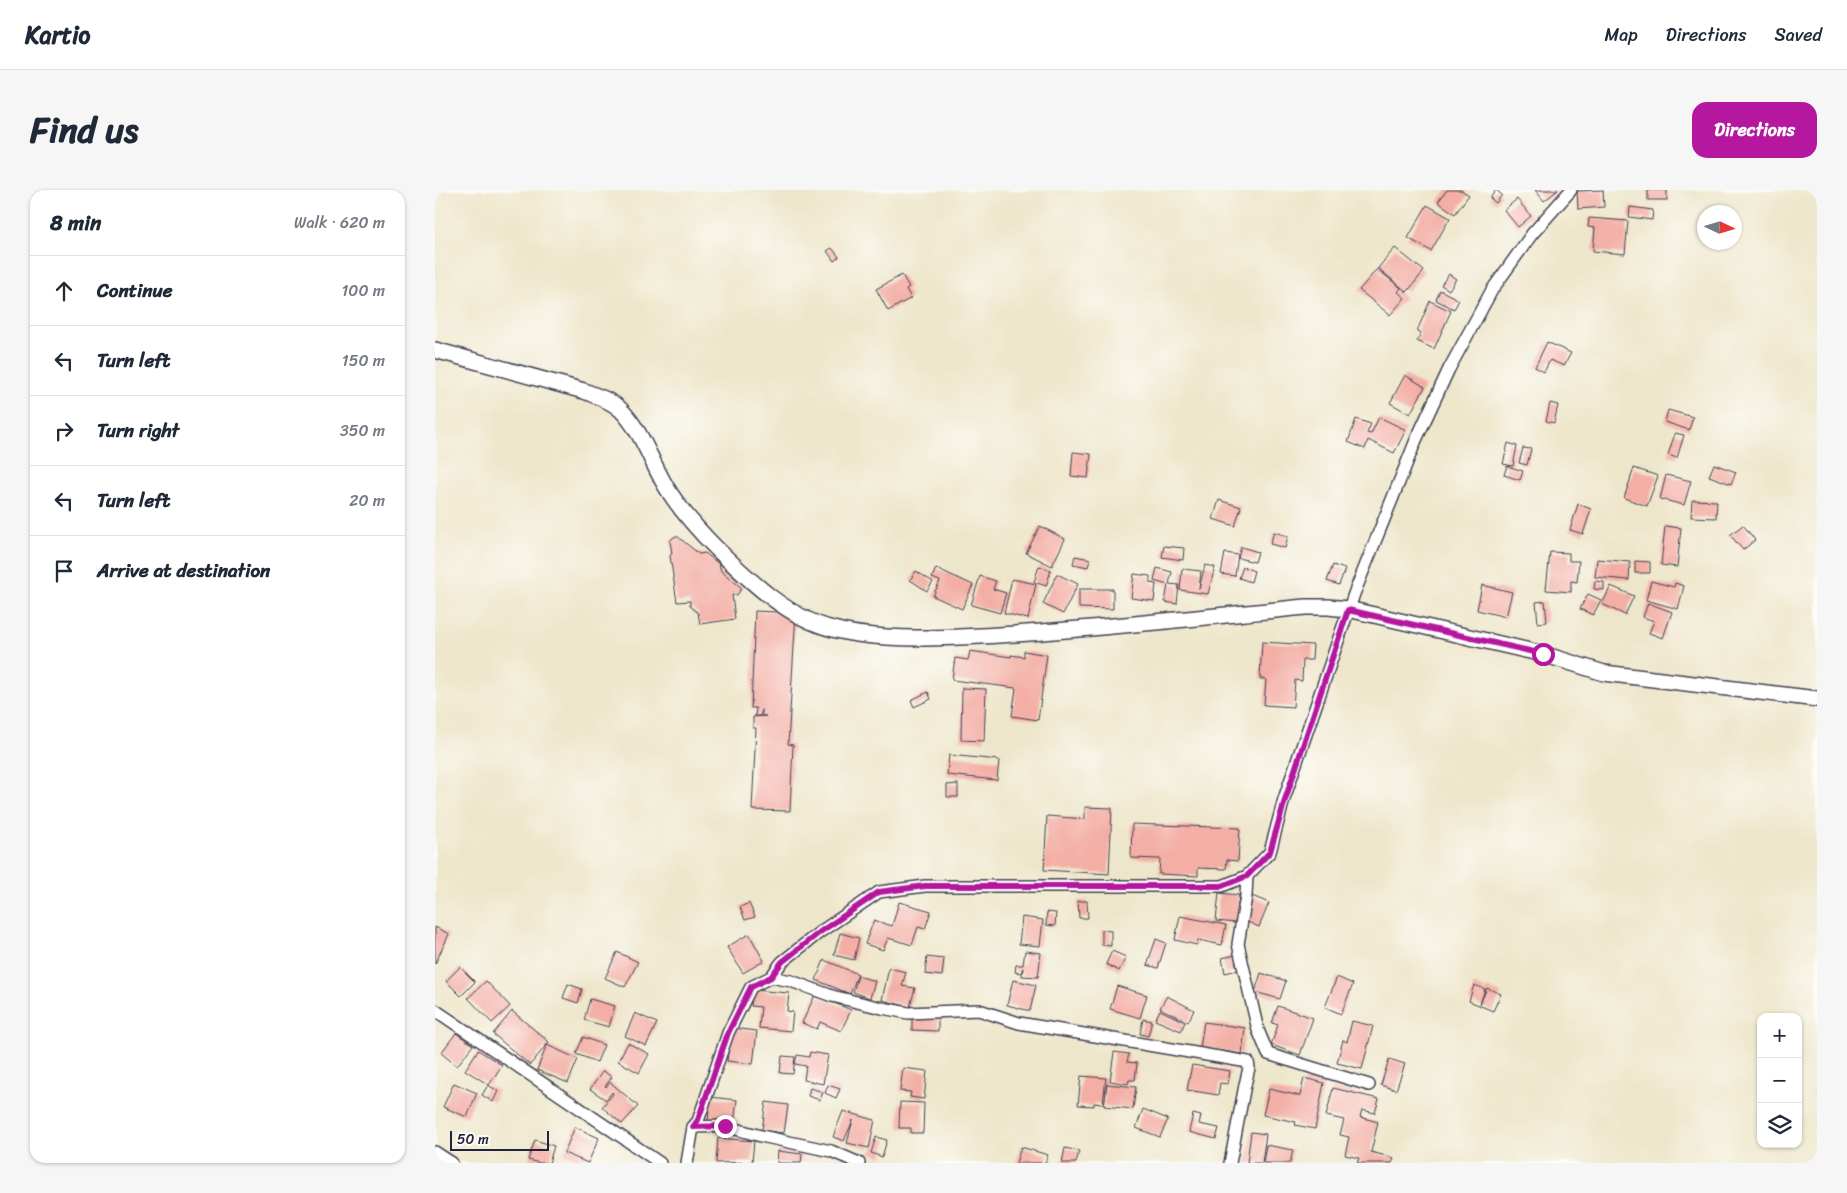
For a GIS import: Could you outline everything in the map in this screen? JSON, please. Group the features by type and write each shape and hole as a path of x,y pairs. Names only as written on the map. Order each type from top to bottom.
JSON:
{"street":[{"path":"687,1163 693,1127 698,1120 728,1033 751,987 771,977 782,962 820,932 879,892 925,886 1222,886 1247,876 1270,852 1285,800 1348,610 1416,440 1449,369 1492,290 1532,234 1571,190"},
{"path":"435,350 584,391 604,399 620,409 632,425 665,486 702,535 778,603 808,620 831,629 884,637 967,637 1043,632 1306,607 1328,607 1543,654 1604,673 1817,700"},
{"path":"1247,876 1246,896 1238,944 1258,1030 1268,1054"},
{"path":"771,977 791,981 832,996 882,1008 908,1012 979,1010 1019,1024 1248,1062 1268,1054 1369,1085"},
{"path":"435,1010 660,1163"},
{"path":"1229,1163 1249,1068 1248,1062"},
{"path":"693,1127 725,1126 831,1151 859,1163"},
{"path":"435,1152 452,1163"}],"building":[{"path":"1447,190 1461,190 1469,195 1455,214 1438,202"},
{"path":"1496,190 1502,195 1496,203 1490,198"},
{"path":"1535,190 1558,190 1544,201"},
{"path":"1603,190 1604,207 1578,209 1577,191"},
{"path":"1648,190 1667,190 1667,200 1648,200"},
{"path":"1517,199 1531,216 1518,227 1504,210"},
{"path":"1427,205 1450,218 1431,251 1408,238"},
{"path":"1630,207 1653,210 1652,220 1629,217"},
{"path":"1589,218 1628,221 1625,254 1593,251 1595,228 1588,227"},
{"path":"832,248 839,257 834,261 827,251"},
{"path":"1395,248 1424,271 1407,292 1378,268"},
{"path":"1377,269 1401,288 1398,292 1405,298 1390,315 1359,290"},
{"path":"1449,274 1456,279 1449,290 1441,285"},
{"path":"902,275 909,287 906,289 911,298 888,311 876,289"},
{"path":"1440,290 1459,300 1454,309 1436,300"},
{"path":"1430,301 1451,311 1434,349 1417,341 1421,333 1417,331"},
{"path":"1547,342 1571,353 1564,366 1550,360 1544,372 1535,367"},
{"path":"1405,375 1425,387 1410,414 1390,403"},
{"path":"1550,403 1558,405 1554,423 1546,421"},
{"path":"1668,410 1693,417 1689,430 1665,422"},
{"path":"1379,417 1406,430 1394,453 1368,440 1365,449 1348,442 1356,419 1371,424 1367,433 1371,434"},
{"path":"1675,433 1684,435 1677,458 1668,455"},
{"path":"1508,443 1517,446 1513,466 1503,464"},
{"path":"1523,448 1531,449 1527,465 1519,463"},
{"path":"1073,452 1091,454 1088,478 1071,476"},
{"path":"1714,464 1736,472 1731,484 1709,476"},
{"path":"1507,466 1523,471 1520,480 1504,475"},
{"path":"1634,468 1658,476 1647,506 1624,498"},
{"path":"1666,475 1691,481 1684,505 1660,499"},
{"path":"1219,500 1241,507 1235,526 1213,519"},
{"path":"1692,500 1717,501 1716,518 1691,517"},
{"path":"1578,504 1591,509 1583,534 1570,530"},
{"path":"1743,525 1755,540 1743,550 1730,535"},
{"path":"1040,526 1065,539 1052,566 1026,553"},
{"path":"1665,526 1681,528 1677,567 1661,565"},
{"path":"1274,532 1288,536 1285,548 1270,544"},
{"path":"677,536 699,554 705,553 719,564 721,571 742,588 737,595 732,595 735,619 700,624 698,613 690,606 690,601 677,602 670,556 672,553 670,541"},
{"path":"1164,546 1184,548 1183,560 1162,557"},
{"path":"1241,547 1258,552 1255,562 1238,558"},
{"path":"1550,552 1569,553 1569,561 1579,561 1577,582 1571,581 1571,592 1546,590"},
{"path":"1225,553 1238,555 1235,576 1221,574"},
{"path":"1075,556 1090,559 1088,567 1073,564"},
{"path":"1597,559 1630,562 1629,580 1595,577"},
{"path":"1635,561 1650,562 1650,573 1635,573"},
{"path":"1205,565 1215,567 1208,594 1180,590 1182,569 1201,571 1199,589"},
{"path":"1333,565 1345,569 1339,585 1327,581"},
{"path":"1039,566 1051,570 1046,586 1034,582"},
{"path":"1243,567 1254,571 1251,582 1239,578"},
{"path":"936,568 973,585 962,609 933,596 940,581 932,578"},
{"path":"1157,568 1172,572 1169,584 1179,585 1177,604 1165,602 1168,585 1154,581"},
{"path":"916,571 933,582 927,591 910,580"},
{"path":"1057,574 1078,584 1063,614 1043,604"},
{"path":"1134,574 1150,576 1150,583 1156,584 1154,601 1131,598"},
{"path":"980,576 996,581 993,589 1006,593 1000,613 971,605"},
{"path":"1012,579 1036,584 1028,619 1004,613"},
{"path":"1595,581 1604,582 1604,590 1594,589"},
{"path":"1651,581 1674,587 1675,583 1684,586 1678,609 1646,600"},
{"path":"1482,585 1512,592 1506,617 1477,610"},
{"path":"1611,586 1634,596 1625,615 1602,604"},
{"path":"1079,589 1113,589 1113,609 1079,608"},
{"path":"1588,594 1601,600 1593,615 1580,609"},
{"path":"1545,601 1547,622 1538,623 1536,602"},
{"path":"1648,603 1672,612 1663,638 1649,633 1654,621 1643,617"},
{"path":"755,611 796,613 788,744 793,745 790,811 752,810 756,728 753,728 753,717 766,716 762,716 762,709 760,716 755,716 756,708 751,708"},
{"path":"1262,642 1313,645 1312,660 1303,660 1302,681 1295,680 1293,707 1264,705 1266,679 1260,679"},
{"path":"970,651 1011,657 1011,655 1024,657 1024,651 1047,655 1038,720 1012,716 1016,688 952,680 955,658 968,660"},
{"path":"962,688 986,689 984,741 961,740"},
{"path":"928,692 931,699 914,707 911,700"},
{"path":"949,755 999,760 997,780 947,775"},
{"path":"958,784 958,797 947,797 947,785"},
{"path":"1085,807 1112,808 1109,874 1044,870 1047,816 1085,819"},
{"path":"1132,824 1240,828 1238,861 1227,860 1226,869 1198,868 1198,876 1159,874 1160,859 1131,858"},
{"path":"1219,893 1239,895 1236,923 1216,921"},
{"path":"1252,896 1269,903 1259,927 1243,920"},
{"path":"1078,901 1087,901 1088,918 1079,918"},
{"path":"899,902 931,911 925,929 918,927 912,945 888,938 883,950 865,944 874,920 892,926"},
{"path":"749,903 755,917 745,920 740,907"},
{"path":"1047,912 1056,913 1055,926 1046,925"},
{"path":"1180,916 1226,925 1222,945 1198,940 1197,945 1175,940"},
{"path":"1022,917 1043,920 1040,946 1019,944"},
{"path":"435,927 449,934 435,964"},
{"path":"1102,930 1111,931 1111,946 1102,945"},
{"path":"840,933 859,938 854,960 834,955"},
{"path":"749,934 764,961 743,973 727,947"},
{"path":"1156,939 1166,943 1158,968 1147,965"},
{"path":"1025,951 1041,953 1038,977 1022,976 1023,968 1021,973 1015,972 1016,965 1023,965"},
{"path":"1112,951 1126,957 1119,971 1106,964"},
{"path":"617,952 638,962 625,987 605,978"},
{"path":"1235,955 1238,970 1225,973 1222,958"},
{"path":"927,957 944,959 942,976 925,974"},
{"path":"824,960 858,974 850,994 816,980"},
{"path":"460,967 475,982 461,996 446,981"},
{"path":"889,968 906,972 902,986 915,988 910,1007 882,1000"},
{"path":"1261,973 1286,981 1280,999 1255,992"},
{"path":"858,976 875,981 870,998 853,992"},
{"path":"1337,977 1353,984 1341,1014 1325,1007"},
{"path":"1013,980 1036,985 1030,1011 1007,1005"},
{"path":"486,981 510,1006 492,1023 468,998"},
{"path":"568,984 582,989 578,1003 563,998"},
{"path":"1474,985 1485,989 1480,1004 1487,988 1501,994 1493,1011 1469,1001"},
{"path":"1117,986 1147,995 1140,1018 1110,1009"},
{"path":"753,990 789,993 787,1011 793,1012 791,1031 759,1028 761,1007 751,1006"},
{"path":"815,995 851,1010 841,1031 820,1022 817,1029 802,1023"},
{"path":"1167,996 1194,1010 1188,1022 1160,1008"},
{"path":"590,999 615,1006 609,1027 584,1020"},
{"path":"1278,1006 1313,1018 1300,1055 1271,1045 1278,1025 1272,1023"},
{"path":"1160,1010 1185,1022 1181,1031 1155,1020"},
{"path":"512,1011 549,1042 530,1065 493,1034"},
{"path":"635,1013 657,1023 646,1046 625,1036"},
{"path":"912,1017 938,1018 938,1031 912,1030"},
{"path":"1143,1019 1152,1021 1148,1036 1140,1034"},
{"path":"1352,1021 1373,1026 1362,1069 1337,1063 1343,1040 1347,1042"},
{"path":"1204,1022 1245,1028 1242,1054 1200,1048"},
{"path":"731,1028 757,1031 753,1064 727,1061"},
{"path":"456,1033 473,1045 457,1066 441,1053"},
{"path":"583,1037 604,1045 597,1062 576,1054"},
{"path":"628,1043 649,1054 639,1073 618,1061"},
{"path":"547,1045 578,1059 568,1083 537,1070"},
{"path":"478,1050 502,1065 489,1085 465,1070"},
{"path":"810,1052 828,1055 823,1084 804,1080 806,1066 795,1064 797,1055 809,1057"},
{"path":"1114,1052 1129,1054 1127,1062 1137,1063 1135,1080 1129,1080 1128,1084 1110,1081"},
{"path":"782,1056 795,1057 793,1074 780,1073"},
{"path":"1389,1059 1405,1064 1396,1090 1381,1085"},
{"path":"1192,1065 1230,1071 1228,1084 1220,1083 1218,1095 1187,1090"},
{"path":"903,1068 927,1071 924,1099 910,1097 911,1092 900,1091"},
{"path":"603,1071 612,1077 606,1087 610,1082 638,1106 622,1124 602,1107 613,1094 612,1092 606,1100 590,1089"},
{"path":"1081,1076 1106,1078 1103,1104 1094,1103 1094,1106 1078,1105"},
{"path":"1304,1078 1324,1083 1315,1129 1295,1125 1296,1122 1263,1115 1269,1089 1300,1096"},
{"path":"454,1083 477,1093 467,1117 443,1107"},
{"path":"1107,1084 1136,1087 1133,1109 1104,1106"},
{"path":"488,1085 498,1091 493,1102 482,1095"},
{"path":"828,1085 840,1089 836,1098 825,1093"},
{"path":"810,1088 823,1092 820,1100 808,1096"},
{"path":"1333,1088 1379,1099 1375,1113 1362,1110 1360,1117 1378,1122 1371,1152 1394,1158 1392,1163 1357,1163 1359,1158 1345,1155 1349,1137 1340,1135 1344,1120 1326,1116"},
{"path":"710,1097 737,1100 734,1123 708,1121"},
{"path":"766,1102 788,1105 784,1133 762,1130"},
{"path":"900,1102 924,1103 923,1133 911,1133 911,1128 899,1128"},
{"path":"1143,1109 1168,1119 1160,1137 1136,1128"},
{"path":"843,1111 875,1120 869,1148 847,1143 853,1120 844,1141 833,1137"},
{"path":"1193,1114 1201,1116 1199,1124 1219,1128 1216,1139 1189,1132"},
{"path":"575,1127 599,1138 588,1163 564,1153"},
{"path":"1251,1132 1266,1134 1262,1163 1247,1163"},
{"path":"876,1137 887,1140 882,1157 871,1153"},
{"path":"718,1138 754,1141 752,1162 716,1163"},
{"path":"535,1140 554,1146 549,1163 528,1160"},
{"path":"1266,1145 1293,1150 1290,1163 1263,1163"},
{"path":"1021,1147 1048,1155 1045,1163 1016,1163"},
{"path":"1065,1148 1079,1151 1076,1163 1062,1163"},
{"path":"778,1151 802,1154 801,1163 777,1163"}],"route":[{"path":"725,1126 693,1127 698,1120 728,1033 751,987 771,977 782,962 820,932 879,892 925,886 1222,886 1247,876 1270,852 1285,800 1348,610 1543,654"}]}
